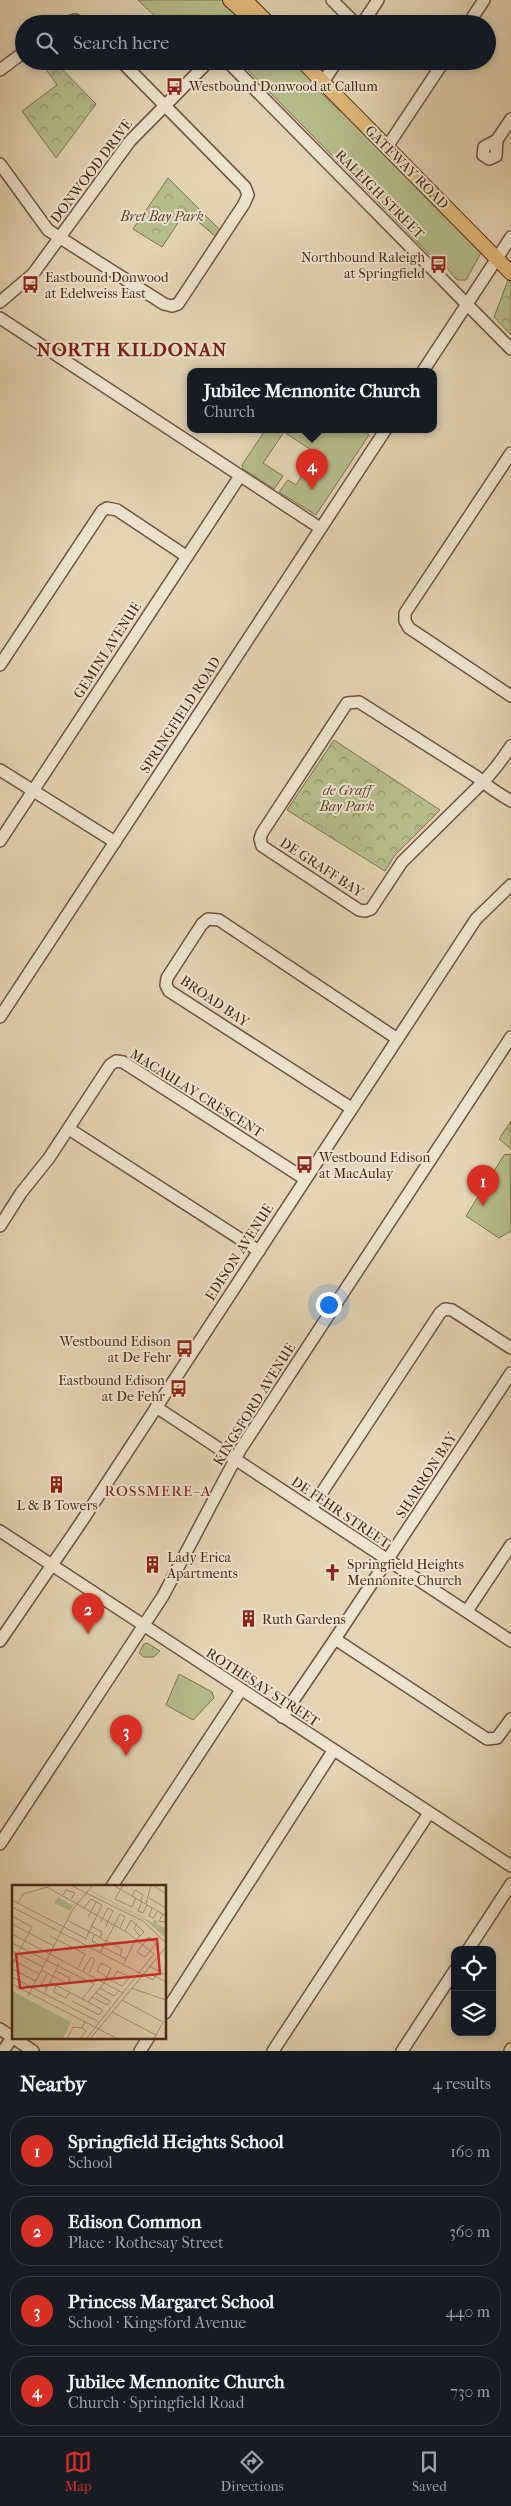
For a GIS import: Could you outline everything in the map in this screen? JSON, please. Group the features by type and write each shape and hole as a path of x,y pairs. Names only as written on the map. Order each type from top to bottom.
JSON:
{"main road":[{"path":"230,0 247,15"},
{"path":"245,0 260,15"},
{"name":"GATEWAY ROAD","path":"311,70 511,273"}],"street":[{"path":"332,0 347,15"},
{"path":"368,15 378,0"},
{"path":"474,15 484,0"},
{"path":"0,70 15,59"},
{"path":"0,164 48,230 164,304 172,306 178,304 248,195 245,187 130,70"},
{"name":"DONWOOD DRIVE","path":"0,302 29,278 130,141 200,70"},
{"name":"RALEIGH STREET","path":"236,70 511,349"},
{"path":"323,82 331,70"},
{"path":"387,147 438,70"},
{"path":"497,140 511,119"},
{"path":"425,368 511,237"},
{"path":"0,318 320,528"},
{"name":"SPRINGFIELD ROAD","path":"0,1017 383,433"},
{"path":"511,452 405,613 405,621 409,628 511,696"},
{"name":"GEMINI AVENUE","path":"0,841 240,476"},
{"path":"0,665 102,511 107,508 117,510 186,556"},
{"name":"DE GRAFF BAY","path":"359,702 483,782 402,862 370,909 365,911 359,910 262,846 260,840 262,833 347,703 359,702"},
{"path":"511,746 490,777 483,782 511,802"},
{"path":"0,770 115,842"},
{"name":"EDISON AVENUE","path":"0,1642 476,919 511,885"},
{"name":"BROAD BAY","path":"351,1108 169,990 166,985 167,978 202,924 208,920 219,920 396,1038"},
{"name":"KINGSFORD AVENUE","path":"0,1844 169,1586 236,1459 511,1037"},
{"name":"MACAULAY CRESCENT","path":"0,1226 110,1065 116,1061 122,1062 305,1179"},
{"path":"68,1129 259,1251"},
{"path":"310,1509 440,1313 445,1310 452,1310 511,1348"},
{"name":"SHARRON BAY","path":"282,1717 336,1640 511,1373"},
{"name":"DE FEHR STREET","path":"156,1407 511,1641"},
{"name":"ROTHESAY STREET","path":"0,1531 511,1866"},
{"path":"467,1612 511,1545"},
{"path":"336,1640 487,1738 498,1738 511,1719"},
{"path":"113,1885 241,1690"},
{"path":"166,2011 333,1751"},
{"path":"273,2051 428,1813"},
{"path":"471,1946 511,1884"},
{"path":"402,2051 451,1976"},
{"path":"0,2029 12,2035"},
{"path":"3,2051 12,2038"},
{"path":"16,2038 33,2051"},
{"path":"140,2051 148,2038"}],"green space":[{"path":"138,0 226,0 244,15 154,15"},
{"path":"46,70 63,70 96,104 56,158 22,111 57,85"},
{"path":"248,70 303,70 321,88 319,91 340,111 343,108 482,251 466,280 457,280 441,261 438,263"},
{"name":"Bret Bay Park","path":"168,178 220,230 216,237 186,211 162,247 133,229"},
{"path":"508,280 511,283 511,335 494,317"},
{"path":"263,433 283,433 263,463 283,476 274,489 243,469 242,465"},
{"path":"286,433 366,433 369,435 316,515 279,492 288,480 296,485 316,453"},
{"name":"de Graff Bay Park","path":"334,740 440,810 395,855 385,871 287,810"},
{"path":"511,1121 511,1149 499,1139"},
{"path":"510,1154 511,1231 499,1238 466,1216 504,1155"},
{"path":"147,1643 160,1651 154,1657 144,1657 139,1653 144,1644"},
{"path":"179,1674 212,1692 214,1698 193,1720 166,1705"}],"place":[{"name":"Westbound Donwood at Callum","path":"175,86"},
{"name":"Northbound Raleigh at Springfield","path":"439,265"},
{"name":"Eastbound Donwood at Edelweiss East","path":"31,285"},
{"name":"Jubilee Mennonite Church","path":"312,490"},
{"name":"Westbound Edison at MacAulay","path":"305,1165"},
{"name":"Springfield Heights School","path":"483,1206"},
{"name":"Westbound Edison at De Fehr","path":"185,1349"},
{"name":"Eastbound Edison at De Fehr","path":"179,1388"},
{"name":"L & B Towers","path":"57,1485"},
{"name":"Lady Erica Apartments","path":"153,1565"},
{"name":"Springfield Heights Mennonite Church","path":"333,1572"},
{"name":"Ruth Gardens","path":"248,1619"},
{"name":"Edison Common","path":"88,1634"},
{"name":"Princess Margaret School","path":"126,1756"}],"district":[{"name":"NORTH KILDONAN","path":"132,349"},
{"name":"ROSSMERE–A","path":"158,1491"}]}
